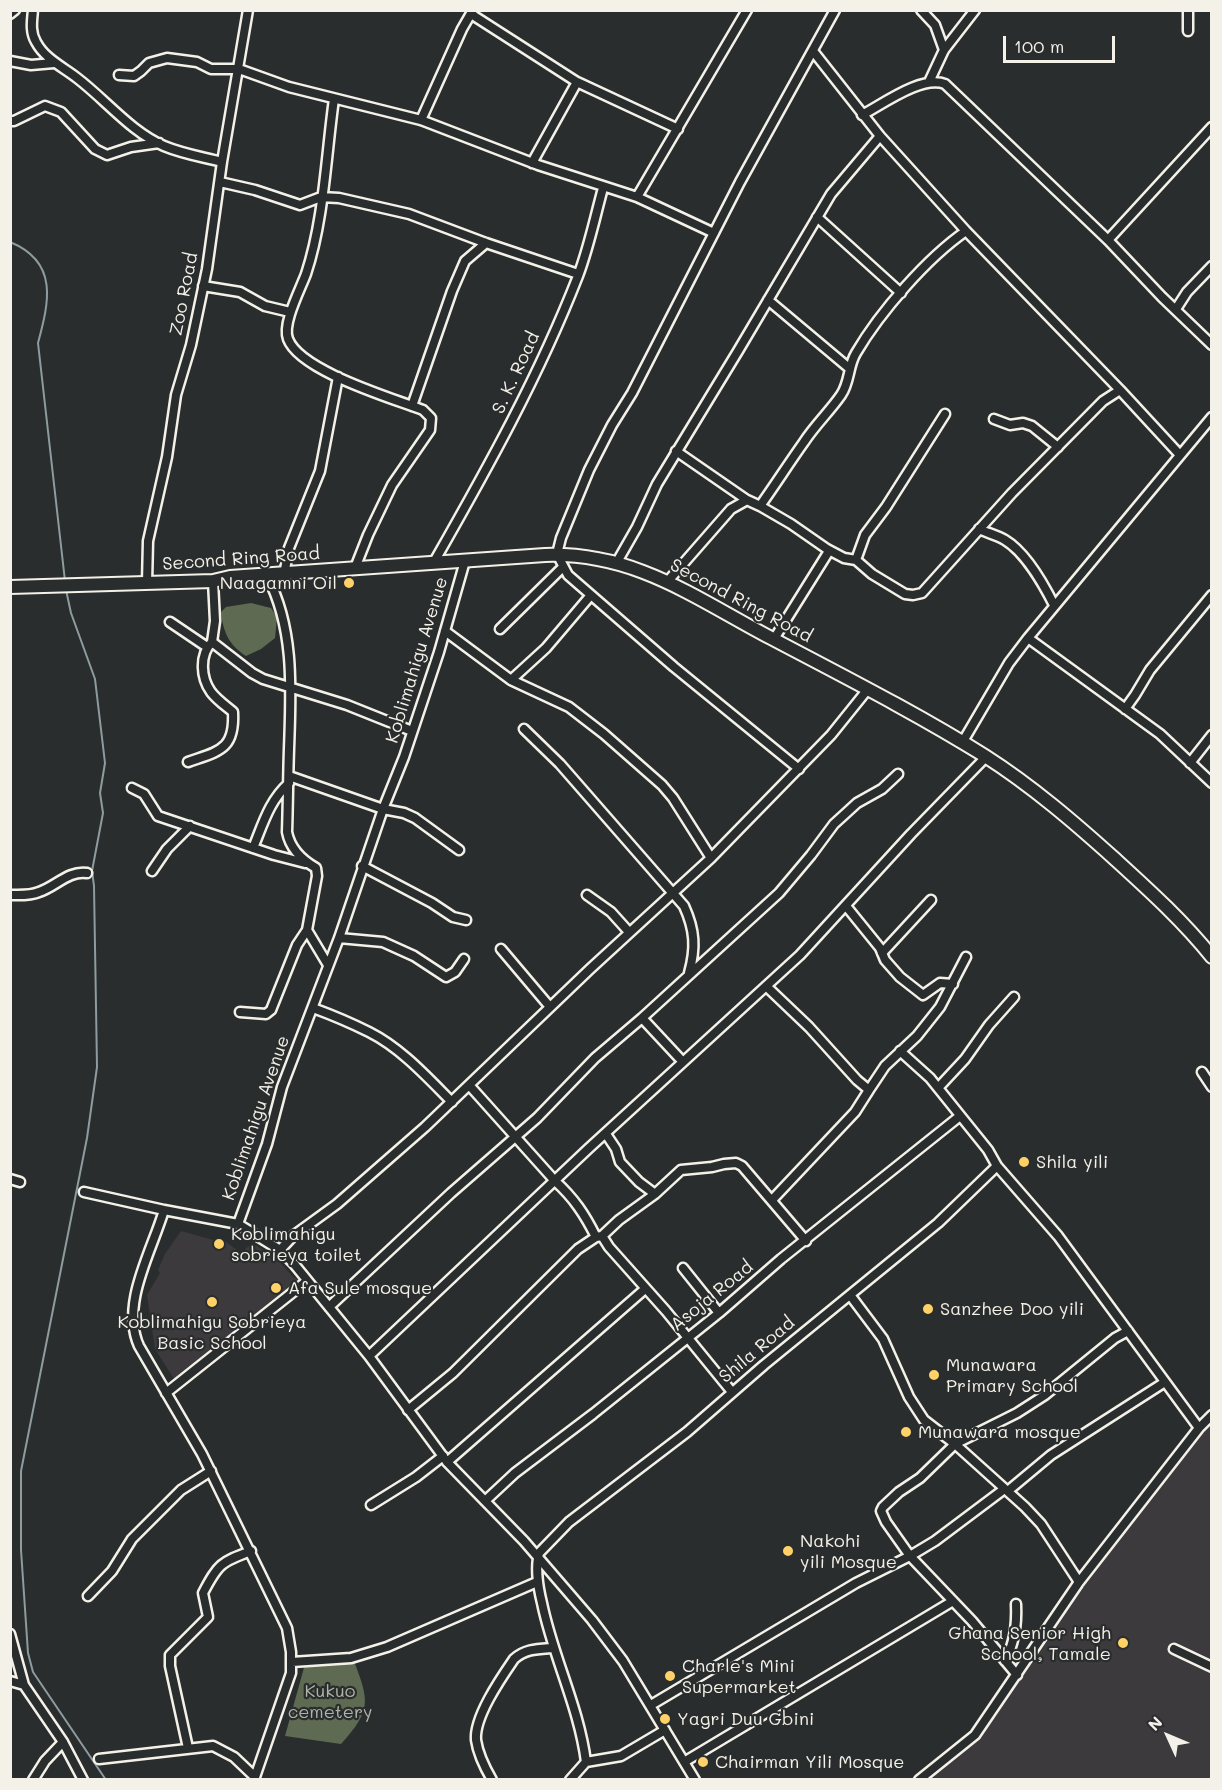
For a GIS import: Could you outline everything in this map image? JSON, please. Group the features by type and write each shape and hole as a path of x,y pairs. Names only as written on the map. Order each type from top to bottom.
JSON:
{"street":[{"path":"10,14 15,10"},
{"path":"33,10 34,40 54,63 78,78 148,137 178,151 222,162"},
{"name":"Zoo Road","path":"147,583 148,541 166,457 176,395 191,345 203,286 248,10"},
{"path":"637,197 747,10"},
{"path":"798,769 591,595 568,574 557,554 561,538 589,470 612,425 632,393 740,182 835,10"},
{"path":"921,10 935,25 944,50"},
{"path":"929,82 944,50 975,10"},
{"path":"1188,10 1188,31"},
{"path":"421,120 472,12 577,82 678,129"},
{"path":"813,51 862,115 966,231 1180,455"},
{"path":"119,75 134,76 149,63 167,58 197,62 211,69 239,69 264,80 421,120 532,163 603,188 637,197 714,233"},
{"path":"10,61 31,66 54,63"},
{"path":"862,115 921,84 937,81 945,84 1108,240 1212,345"},
{"path":"532,163 577,82"},
{"path":"334,99 309,265 290,312 286,328 288,339 292,346 310,361 338,377 423,410 431,418 430,430 392,485 355,568"},
{"path":"10,121 45,106 61,112 95,149 106,155 131,147 159,143"},
{"path":"1108,240 1212,127"},
{"path":"617,562 637,527 657,484 831,194 880,136"},
{"path":"219,182 255,190 300,206 321,197 339,198 409,214 578,274"},
{"name":"S. K. Road","path":"434,562 513,420 533,379 578,274 603,188"},
{"path":"817,217 901,293"},
{"path":"760,506 804,440 842,394 854,355 865,338 901,293 947,244 966,231"},
{"path":"412,406 452,291 465,261 486,243"},
{"path":"1176,309 1187,292 1212,266"},
{"path":"203,286 240,292 267,307 290,312"},
{"path":"768,300 849,368"},
{"path":"284,575 290,548 320,471 338,377"},
{"path":"676,452 747,500 791,524 829,551 844,558 856,560 872,574 905,594 913,595 922,593 979,529 1058,447 1103,401 1120,390"},
{"path":"856,560 865,536 945,414"},
{"path":"962,743 1009,663 1028,638 1212,417"},
{"path":"994,419 1010,424 1023,423 1032,426 1058,447"},
{"path":"668,581 731,509 747,500"},
{"path":"979,529 1005,540 1016,549 1054,605"},
{"path":"774,639 829,551"},
{"name":"Second Ring Road","path":"10,586 213,580 434,562 463,566 496,557 557,554 617,562 668,581 868,689 986,757 1046,800 1099,845 1157,897 1212,957"},
{"name":"Koblimahigu Avenue","path":"84,1192 238,1224 263,1154 282,1087 404,757 445,631 463,566"},
{"path":"500,628 563,567"},
{"path":"267,576 277,598 285,627 292,688 289,841 294,850 308,864"},
{"path":"188,762 218,751 228,744 234,729 233,712 212,693 206,682 203,665 215,621 213,580"},
{"path":"511,680 546,648 591,595"},
{"path":"1125,709 1150,670 1212,595"},
{"path":"170,622 210,644 252,673 347,705 412,731"},
{"path":"445,631 511,680 578,713 662,785 673,798 711,858"},
{"path":"1028,638 1160,734 1212,783"},
{"path":"280,1250 293,1236 337,1204 452,1102 550,1007 711,858 831,735 868,689"},
{"path":"524,729 560,764 611,820 684,906 690,919 695,951 689,974"},
{"path":"1190,762 1212,735"},
{"path":"369,1356 800,955 911,834 986,757"},
{"path":"329,1307 451,1193 515,1137 595,1058 779,893 834,824 857,804 882,789 898,774"},
{"path":"289,779 383,809 404,813 415,818 459,850"},
{"path":"253,848 270,804 289,779"},
{"path":"132,788 144,794 158,816 316,868 317,876 307,930 297,945 271,1010 266,1014 240,1012"},
{"path":"152,871 167,849 190,826"},
{"path":"362,866 432,903 453,917 466,920"},
{"path":"10,896 38,893 69,876 81,872 87,873"},
{"path":"587,895 611,912 630,932"},
{"path":"882,953 930,900"},
{"path":"846,906 885,960 900,977 923,995 940,983 953,984"},
{"path":"307,930 328,965"},
{"path":"339,938 383,942 414,956 446,977 455,972 464,959"},
{"path":"501,950 550,1007"},
{"path":"772,1200 855,1112 885,1066 936,1012 966,957"},
{"path":"766,986 869,1090"},
{"path":"938,1088 965,1059 989,1025 1014,997"},
{"path":"313,1008 369,1032 420,1071 452,1102"},
{"path":"642,1018 683,1062"},
{"path":"900,1051 930,1078 988,1150 997,1166 1058,1236 1199,1428"},
{"path":"1202,1072 1212,1087"},
{"path":"469,1085 555,1181 569,1193 599,1237 732,1392"},
{"name":"Asoja Road","path":"485,1501 524,1466 719,1313 960,1116"},
{"path":"606,1134 621,1162 639,1182 655,1194"},
{"path":"408,1410 453,1373 578,1249 599,1237 655,1194 681,1170 736,1164 746,1169 806,1241"},
{"name":"Shila Road","path":"538,1557 543,1547 569,1522 678,1439 938,1223 997,1166"},
{"path":"10,1179 20,1182"},
{"path":"99,1759 213,1746 224,1750 255,1778 288,1682 292,1662 287,1628 251,1551 211,1471 135,1339 133,1306 164,1210"},
{"path":"238,1224 280,1250 369,1356 445,1459 568,1591 614,1648 695,1779"},
{"path":"683,1268 719,1313"},
{"path":"166,1393 307,1281"},
{"path":"371,1505 445,1459 645,1289"},
{"path":"850,1294 883,1339 913,1405 924,1420 1009,1490 1041,1524 1079,1582"},
{"path":"1017,1675 953,1601 910,1556 881,1511 899,1492 920,1478 955,1444 1017,1413 1052,1390 1115,1338 1128,1331"},
{"path":"651,1706 856,1583 910,1556 959,1524 1004,1490 1009,1490 1051,1455 1165,1382"},
{"path":"919,1779 975,1735 1079,1582 1199,1428 1212,1415"},
{"path":"88,1596 112,1571 132,1539 147,1523 181,1490 211,1471"},
{"path":"188,1748 170,1666 170,1655 208,1617 203,1593 217,1568 223,1562 251,1551"},
{"path":"538,1557 537,1582 552,1648 577,1724 586,1762"},
{"path":"292,1662 342,1659 387,1647 537,1582"},
{"path":"684,1762 953,1601"},
{"path":"1005,1661 1015,1635 1016,1604"},
{"path":"10,1634 24,1685 63,1742 83,1779"},
{"path":"492,1779 479,1752 476,1739 477,1726 486,1706 513,1659 520,1653 531,1649 552,1648"},
{"path":"1174,1649 1212,1667"},
{"path":"10,1681 24,1685"},
{"path":"570,1779 586,1762 621,1756 665,1730"},
{"path":"33,1779 45,1761 63,1742"}],"shaded area":[{"name":"Koblimahigu Sobrieya Basic School","path":"181,1231 213,1240 219,1237 241,1253 252,1243 276,1258 293,1277 299,1280 267,1310 176,1382 155,1349 147,1295 160,1273 158,1270 165,1254"},
{"name":"Ghana Senior High School, Tamale","path":"1211,1410 1211,1779 916,1780 974,1732 1096,1553"}],"green space":[{"path":"251,603 271,608 277,617 275,638 261,649 246,656 228,637 223,626 221,612 226,607"},
{"name":"Kukuo cemetery","path":"354,1661 363,1686 365,1705 358,1722 341,1744 285,1736 305,1664"}],"waterway":[{"path":"10,242 26,250 37,260 47,285 45,313 38,343 65,581"},
{"path":"66,590 71,613 95,679 105,763 100,793 103,813 92,871 97,1067 87,1138 21,1471 21,1550 28,1653 33,1672 106,1780"}],"place":[{"name":"Naagamni Oil","path":"349,583"},
{"name":"Shila yili","path":"1024,1162"},
{"name":"Koblimahigu sobrieya toilet","path":"219,1244"},
{"name":"Afa Sule mosque","path":"276,1288"},
{"name":"Koblimahigu Sobrieya Basic School","path":"212,1302"},
{"name":"Sanzhee Doo yili","path":"928,1309"},
{"name":"Munawara Primary School","path":"934,1375"},
{"name":"Munawara mosque","path":"906,1432"},
{"name":"Nakohi yili Mosque","path":"788,1551"},
{"name":"Ghana Senior High School, Tamale","path":"1123,1643"},
{"name":"Charle's Mini Supermarket","path":"670,1676"},
{"name":"Yagri Duu Gbini","path":"665,1719"},
{"name":"Chairman Yili Mosque","path":"703,1762"}]}
